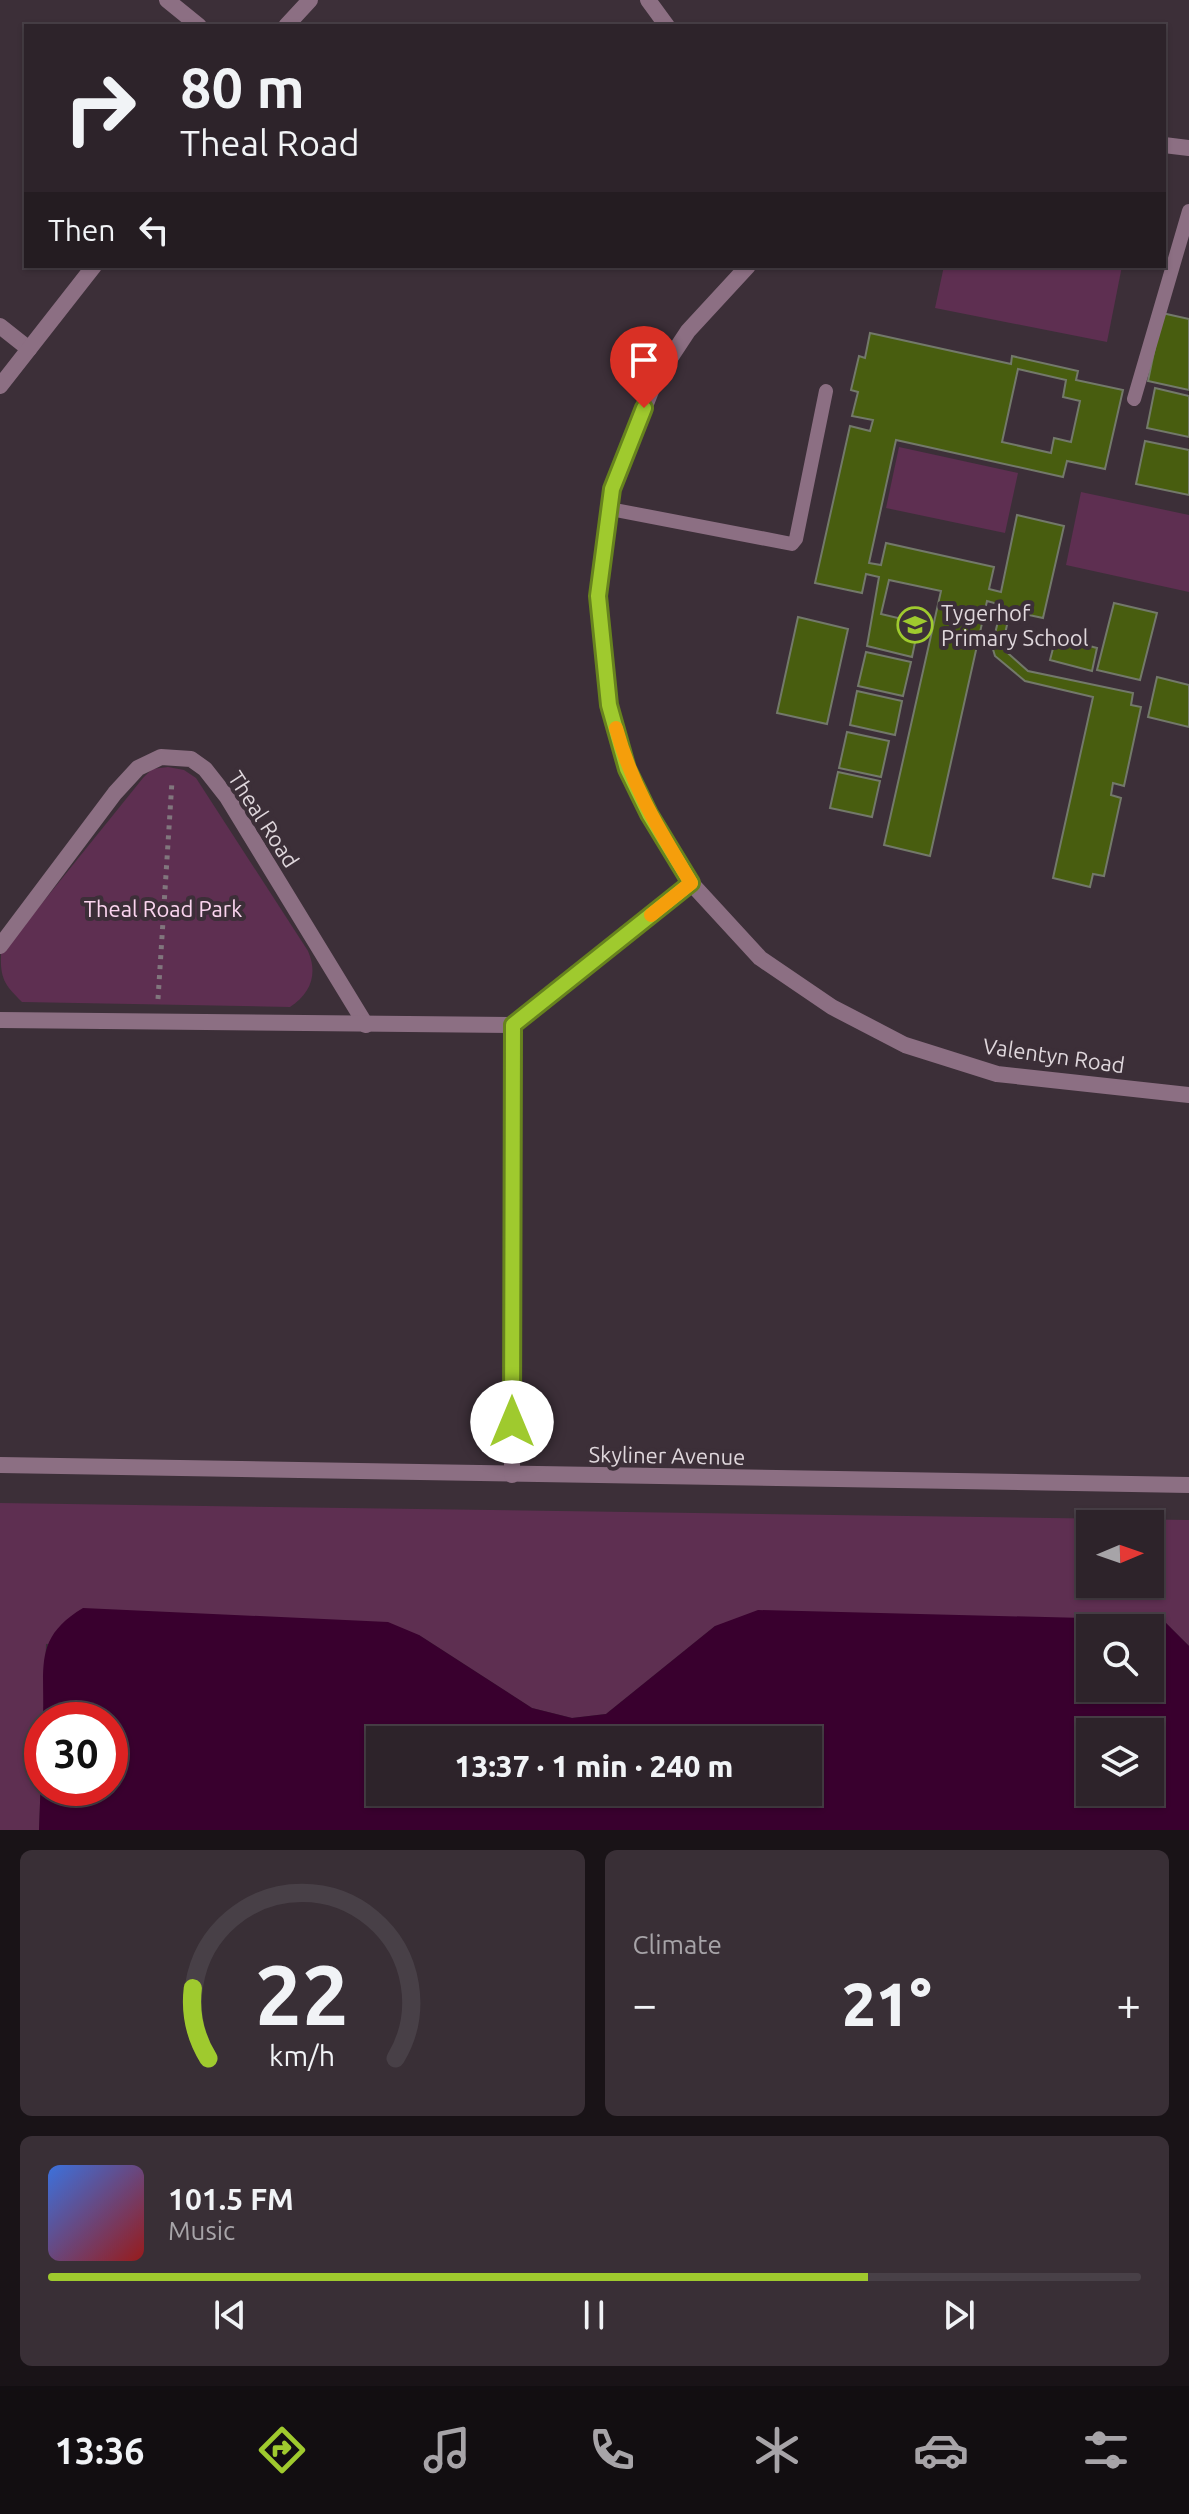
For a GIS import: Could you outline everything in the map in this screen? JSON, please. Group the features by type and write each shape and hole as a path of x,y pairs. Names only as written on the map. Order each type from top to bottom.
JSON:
{"street":[{"path":"167,0 197,24"},
{"path":"288,24 310,0"},
{"path":"648,0 666,24"},
{"path":"1166,145 1189,148"},
{"path":"0,386 92,268"},
{"name":"Valentyn Road","path":"746,268 688,331 655,381 612,489 598,596 609,705 627,769 649,814 691,883 760,958 832,1007 905,1045 997,1074 1189,1095"},
{"path":"0,326 29,349"},
{"path":"0,946 115,793 138,768 161,757 174,756"},
{"name":"Theal Road","path":"174,756 191,759 205,769 227,797 366,1025"},
{"path":"0,1020 513,1025 691,883"},
{"path":"512,1475 513,1025"},
{"name":"Skyliner Avenue","path":"0,1465 1189,1485"}],"lane":[{"path":"1134,399 1189,211"},
{"path":"610,509 792,544 796,539 826,391"}],"path":[{"path":"157,1022 174,756"}],"green space":[{"path":"944,268 1122,268 1107,342 935,308"},
{"path":"899,447 1018,473 1005,533 886,508"},
{"path":"1081,492 1189,515 1189,592 1066,565"},
{"name":"Theal Road Park","path":"168,767 184,770 196,778 308,951 312,975 308,989 290,1007 22,1002 5,981 1,954 143,778 152,769"},
{"path":"0,1503 1076,1518 1076,1598 1164,1598 1164,1520 1189,1520 1189,1646 1164,1621 1164,1614 1076,1614 1076,1621 715,1626 606,1714 572,1718 532,1708 419,1635 46,1644 44,1702 24,1702 24,1806 40,1806 39,1830 0,1830"}],"shaded area":[{"path":"83,1608 388,1622 419,1635 532,1708 572,1718 606,1714 715,1626 758,1610 1076,1618 1076,1702 1164,1702 1164,1621 1189,1646 1189,1830 39,1830 40,1806 128,1806 128,1702 43,1702 45,1655 56,1631"}],"building":[{"path":"1162,313 1189,319 1189,390 1148,381"},
{"path":"870,333 1011,364 1012,356 1078,371 1076,380 1123,390 1105,469 1067,461 1063,477 896,440 869,563 881,565 886,543 994,567 989,589 1001,592 1017,515 1064,526 1043,618 1010,611 1002,648 1028,671 1133,693 1131,705 1141,707 1124,786 1113,783 1111,795 1121,798 1104,876 1093,874 1090,887 1053,878 1093,697 1025,681 995,656 992,646 1001,609 997,608 998,604 987,601 930,856 884,845 941,591 889,580 881,614 919,623 912,657 867,646 879,577 866,574 862,593 815,583 850,426 870,431 873,420 852,416 858,392 851,390 859,356 865,358","holes":["1018,369 1066,380 1063,397 1080,401 1071,442 1054,438 1051,453 1002,442"]},
{"path":"1155,388 1189,396 1189,437 1147,428"},
{"path":"1145,441 1189,450 1189,495 1136,484"},
{"path":"1114,603 1157,613 1140,680 1097,670"},
{"path":"798,617 848,629 827,724 777,713"},
{"path":"1056,637 1097,648 1092,671 1050,660"},
{"path":"866,652 911,662 903,696 858,686"},
{"path":"1157,677 1189,685 1189,727 1148,717"},
{"path":"857,691 902,701 895,735 850,725"},
{"path":"847,732 889,741 881,777 839,768"},
{"path":"838,772 880,781 872,817 830,808"}],"slow traffic":[{"path":"616,728 627,769 649,814 691,883 651,915"}],"place":[{"name":"Tygerhof Primary School","path":"915,625"}],"route":[{"path":"512,1422 513,1025 691,883 649,814 627,769 609,705 598,596 612,489 644,408"}]}
